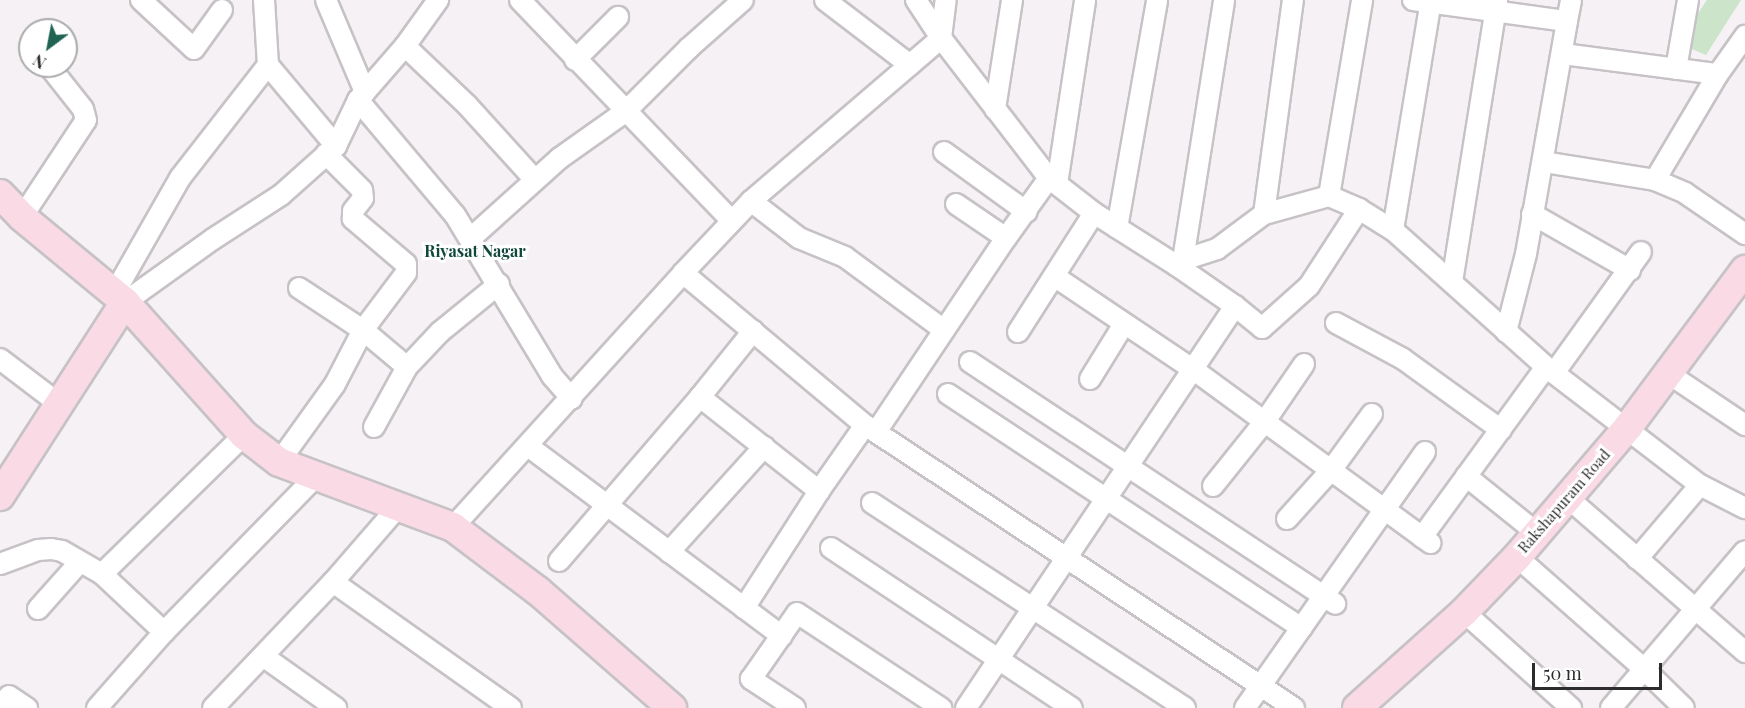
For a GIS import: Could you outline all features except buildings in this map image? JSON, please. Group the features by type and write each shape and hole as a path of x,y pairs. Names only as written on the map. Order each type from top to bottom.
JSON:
{"street":[{"path":"141,0 194,49 221,3"},
{"path":"264,0 268,65 362,190 363,198 353,211 353,219 406,264 406,273 363,330 334,384 279,462"},
{"path":"326,0 362,96 471,238 552,376 572,399"},
{"path":"120,297 281,195 331,150 362,96 405,46 438,0"},
{"path":"520,0 575,60 732,221"},
{"path":"471,238 535,180 625,112 689,48 743,0"},
{"path":"825,0 910,65"},
{"path":"916,0 941,38 1053,181 1117,228 1179,262 1262,328 1309,286 1359,209"},
{"path":"453,527 732,221 752,201 941,38 946,0"},
{"path":"995,109 1012,0"},
{"path":"744,608 819,491 944,330 1006,238 1053,181 1085,0"},
{"path":"1117,228 1157,0"},
{"path":"1179,262 1224,0"},
{"path":"1264,214 1293,0"},
{"path":"1329,196 1362,0"},
{"path":"1506,333 1526,254 1544,162 1571,0"},
{"path":"1676,69 1688,0"},
{"path":"1393,230 1425,1 1496,6 1568,21"},
{"path":"1452,282 1496,6"},
{"path":"575,60 618,17"},
{"path":"1655,180 1718,74 1745,36"},
{"path":"405,46 466,105 535,180"},
{"path":"1563,54 1718,74"},
{"path":"0,496 120,297 180,178 268,65"},
{"path":"22,217 86,120 83,109 58,78"},
{"path":"944,152 1027,212"},
{"path":"1544,162 1655,180 1685,193 1745,234"},
{"path":"0,194 22,217 120,297 244,435 279,462 453,527 538,591 672,708"},
{"path":"1179,262 1217,249 1264,214 1329,196 1359,209 1393,230 1550,370 1628,427 1700,485 1745,508"},
{"path":"752,201 799,238 845,258 944,330"},
{"path":"956,204 1006,238"},
{"path":"1018,332 1094,213"},
{"path":"1532,214 1630,270"},
{"path":"1054,276 1194,370 1426,540 1466,476 1501,429 1630,270 1641,252"},
{"name":"Rakshapuram Road","path":"1370,705 1517,557 1568,498 1628,427 1745,270"},
{"path":"683,273 870,428 1294,708"},
{"path":"374,428 407,367 440,332 499,284"},
{"path":"299,288 363,330 407,367"},
{"path":"966,708 1034,610 1235,306"},
{"path":"1336,323 1403,359 1501,429"},
{"path":"1090,379 1124,324"},
{"path":"559,561 700,398 753,331"},
{"path":"0,359 58,403"},
{"path":"970,362 1329,600"},
{"path":"1213,486 1265,421 1304,364"},
{"path":"1669,374 1745,425"},
{"path":"948,394 1302,628"},
{"path":"700,398 819,491"},
{"path":"1287,519 1332,469 1372,414"},
{"path":"102,574 244,435"},
{"path":"528,446 782,636"},
{"path":"669,552 764,447"},
{"path":"1245,708 1302,628 1329,600 1384,508 1425,452"},
{"path":"1466,476 1537,533"},
{"path":"97,708 164,632 315,477"},
{"path":"1637,559 1700,485"},
{"path":"1568,498 1745,652"},
{"path":"872,503 1185,708"},
{"path":"213,708 333,582 397,508"},
{"path":"831,548 1072,708"},
{"path":"0,564 38,550 62,551 79,563 102,574 164,632"},
{"path":"1611,708 1697,611 1745,551"},
{"path":"1517,557 1645,670 1684,708"},
{"path":"38,609 79,563"},
{"path":"333,582 511,708"},
{"path":"1464,612 1570,708"},
{"path":"795,708 751,679 797,613 941,708"},
{"path":"263,656 326,705"},
{"path":"1,708 9,696 27,708"}],"green space":[{"path":"1707,0 1741,0 1706,55 1678,43"}],"district":[{"name":"Riyasat Nagar","path":"475,251"}]}
